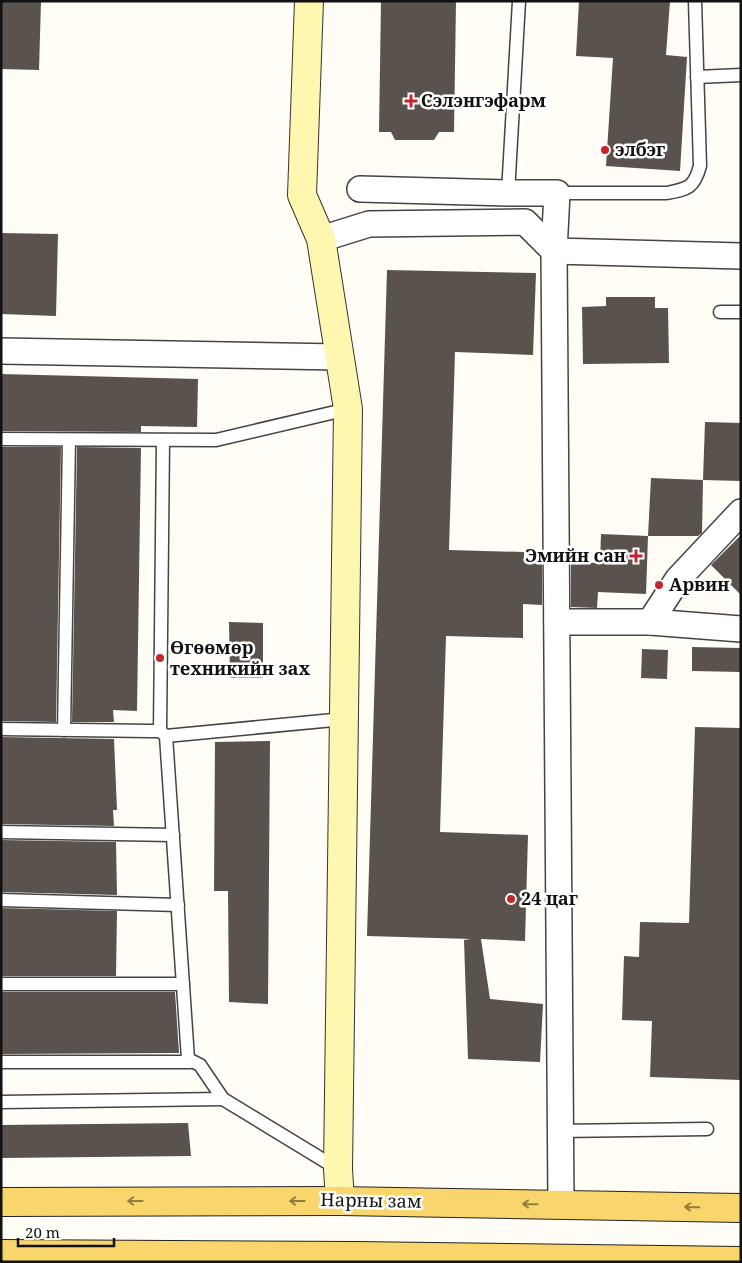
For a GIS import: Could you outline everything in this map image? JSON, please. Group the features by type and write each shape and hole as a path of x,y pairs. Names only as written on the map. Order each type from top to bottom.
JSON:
{"main road":[{"name":"Нарны зам","path":"1,1202 340,1201 741,1208"},
{"path":"1,1254 38,1258 741,1261"}],"street":[{"path":"309,1 302,195 321,239 348,409 338,1169 340,1201"},
{"path":"360,189 556,193 554,251 561,1204"},
{"path":"321,239 369,224 524,222 554,251 741,256"},
{"path":"1,351 339,357"},
{"path":"650,622 678,579 741,512"},
{"path":"556,622 650,622 741,629"}],"lane":[{"path":"508,193 519,1"},
{"path":"556,193 667,193 685,190 696,180 700,166 696,1"},
{"path":"697,77 741,75"},
{"path":"720,312 741,312"},
{"path":"1,439 216,440 348,409"},
{"path":"64,730 69,440"},
{"path":"163,440 163,734 173,835 188,1060 190,1062"},
{"path":"1,729 163,734 344,719"},
{"path":"1,832 173,835"},
{"path":"1,900 178,906"},
{"path":"1,984 183,984"},
{"path":"1,1062 190,1062 200,1065 223,1099 338,1169"},
{"path":"1,1102 223,1099"},
{"path":"559,1131 707,1129"}],"building":[{"path":"1,1 41,1 39,70 1,69"},
{"path":"381,1 456,1 454,132 439,132 434,140 395,140 391,132 379,132"},
{"path":"579,1 670,1 666,55 687,57 680,171 606,166 613,58 576,56"},
{"path":"1,233 58,234 56,316 1,314"},
{"path":"387,270 536,273 533,355 455,352 449,550 524,552 524,559 542,560 542,605 523,604 523,638 446,636 440,832 528,835 525,941 481,939 490,999 543,1004 540,1062 468,1059 464,940 471,939 367,936"},
{"path":"606,297 655,297 655,308 668,308 669,363 583,364 582,307 606,306"},
{"path":"1,374 198,379 197,427 141,426 141,432 1,431"},
{"path":"705,422 741,423 741,481 703,480"},
{"path":"1,447 61,447 56,722 1,721"},
{"path":"77,447 141,448 137,711 113,710 114,722 72,722"},
{"path":"651,478 703,480 702,533 698,536 648,536"},
{"path":"601,534 648,536 646,594 598,592 597,608 571,607 571,562 600,563"},
{"path":"741,535 741,595 711,565"},
{"path":"229,622 263,623 263,678 230,678"},
{"path":"692,647 741,648 741,672 692,671"},
{"path":"642,649 668,650 667,679 641,678"},
{"path":"695,727 741,728 741,1080 650,1077 652,1021 622,1020 624,956 639,957 640,922 689,923"},
{"path":"1,737 114,739 117,810 113,810 114,826 1,824"},
{"path":"270,741 268,1004 229,1002 228,891 214,891 215,742"},
{"path":"1,840 116,842 117,895 1,892"},
{"path":"1,908 117,911 116,976 1,976"},
{"path":"1,992 175,992 179,1053 1,1054"},
{"path":"188,1123 191,1156 1,1158 1,1125"}],"place":[{"name":"Сэлэнгэфарм","path":"411,101"},
{"name":"элбэг","path":"605,150"},
{"name":"Эмийн сан","path":"636,556"},
{"name":"Арвин","path":"659,585"},
{"name":"Өгөөмөр техникийн зах","path":"160,658"},
{"name":"24 цаг","path":"511,899"}]}
